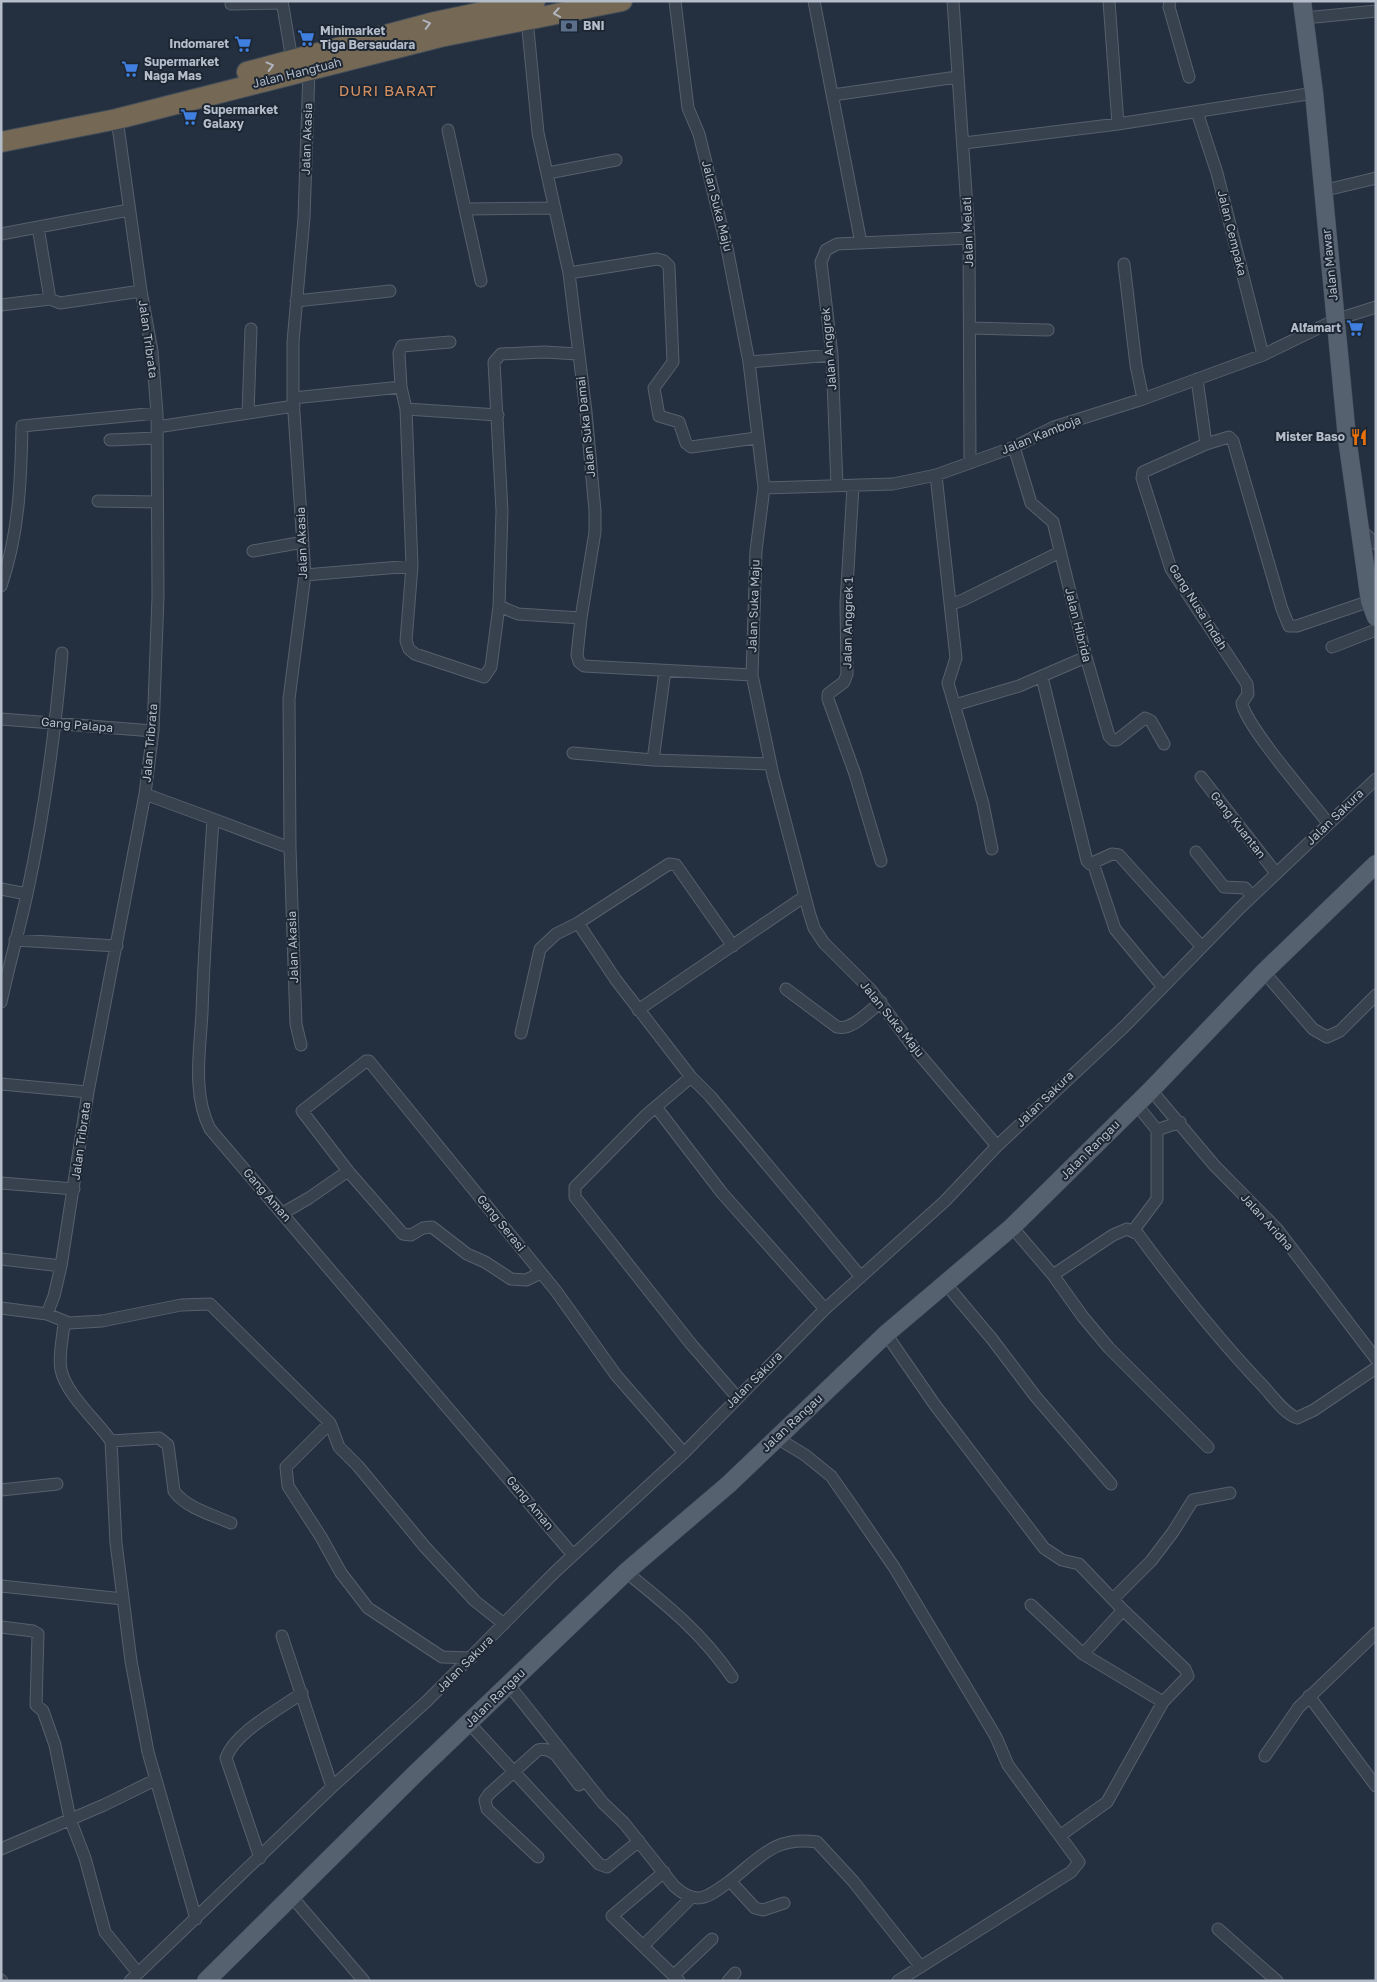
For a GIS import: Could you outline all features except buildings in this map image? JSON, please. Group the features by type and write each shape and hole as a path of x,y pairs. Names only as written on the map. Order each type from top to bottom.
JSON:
{"highway":[{"name":"Jalan Hangtuah","path":"1,128 119,105 435,22 622,1"},
{"name":"Jalan Hangtuah","path":"1,142 118,119 440,37 531,10"}],"main road":[{"name":"Jalan Mawar","path":"1303,10 1314,93 1335,320 1358,527 1373,609"},
{"name":"Jalan Rangau","path":"206,1981 626,1572 722,1490 886,1334 1012,1227 1151,1090 1264,972 1376,864"}],"street":[{"name":"Jalan Suka Maju","path":"674,1 688,108 699,134 727,248 749,362 756,438 764,488 756,550 752,675 770,764 805,896 818,936 881,1002 914,1048 997,1146"},
{"path":"814,1 861,243"},
{"name":"Jalan Melati","path":"953,1 969,238 970,463"},
{"path":"1109,1 1118,124"},
{"path":"1170,1 1169,7 1189,77"},
{"path":"231,4 282,2 292,60"},
{"name":"Jalan Suka Damai","path":"531,10 538,133 568,272 586,412 595,511 595,532 577,655 582,666 752,675"},
{"path":"1303,10 1376,11"},
{"name":"Jalan Akasia","path":"301,1045 296,1024 290,848 290,699 305,574 294,402 296,301 304,218 309,71"},
{"path":"833,95 957,77"},
{"path":"964,143 1118,124 1314,93"},
{"name":"Jalan Cempaka","path":"1197,112 1217,173 1263,355"},
{"name":"Jalan Tribrata","path":"46,1314 54,1296 61,1266 88,1092 145,794 153,731 158,597 156,413 152,351 140,291 118,119"},
{"path":"448,130 481,281"},
{"path":"548,173 616,160"},
{"path":"1322,191 1376,178"},
{"path":"465,209 554,208"},
{"path":"1,234 129,210"},
{"path":"38,227 50,299"},
{"name":"Jalan Anggrek","path":"837,486 832,355 821,258 826,250 837,244 969,238"},
{"path":"568,272 657,259 664,261 669,266 673,362 654,388 659,416 679,422 686,443 691,447 756,438"},
{"path":"1124,264 1142,399"},
{"path":"1,305 50,299 60,303 140,291"},
{"path":"296,301 390,291"},
{"name":"Jalan Kamboja","path":"764,488 853,487 893,484 936,475 1014,447 1054,427 1142,399 1263,355 1335,320 1376,307"},
{"path":"248,413 251,328"},
{"path":"970,328 1048,330"},
{"path":"450,342 402,346 399,353 406,409 412,566 406,641 409,649 415,654 484,677 491,667 499,606 502,511 494,362 499,355 544,352 578,354"},
{"path":"749,362 832,355"},
{"path":"1197,379 1206,444"},
{"path":"110,440 157,432 294,402 402,387"},
{"path":"406,409 498,415"},
{"path":"1,586 9,562 20,496 22,426 156,413"},
{"name":"Gang Nusa Indah","path":"1328,823 1280,762 1246,713 1242,703 1248,694 1247,684 1171,569 1142,478 1143,472 1206,444 1226,437 1232,438 1282,609 1289,626 1297,626 1373,609"},
{"name":"Jalan Hibrida","path":"1014,447 1031,503 1053,522 1086,657 1111,739 1117,740 1145,718 1151,721 1164,744"},
{"path":"936,475 952,604 956,663 948,683 982,804 992,849"},
{"name":"Jalan Anggrek 1","path":"853,487 846,603 847,674 844,682 828,694 828,699 855,774 881,861"},
{"path":"98,501 157,502"},
{"path":"1358,527 1376,544"},
{"path":"253,551 303,542"},
{"path":"952,604 1060,552"},
{"path":"305,574 412,566"},
{"path":"499,606 518,614 581,618"},
{"path":"1332,647 1376,630"},
{"path":"1,1002 3,980 27,894 56,724 62,653"},
{"path":"955,705 1042,677 1086,657"},
{"path":"653,760 665,671"},
{"path":"1042,677 1087,861 1093,863 1112,854 1119,855 1202,947"},
{"name":"Gang Palapa","path":"1,719 153,731"},
{"path":"573,752 653,760 770,764"},
{"name":"Gang Kuantan","path":"1201,777 1276,873"},
{"name":"Jalan Sakura","path":"134,1977 332,1787 471,1658 573,1555 684,1453 825,1309 945,1201 997,1146 1125,1026 1252,896 1376,779"},
{"path":"145,794 290,848"},
{"name":"Gang Aman","path":"214,819 204,949 199,1082 202,1108 210,1128 573,1555"},
{"path":"1196,852 1224,887 1245,888 1252,896"},
{"path":"521,1033 540,949 556,934 578,923 672,863 676,865 733,946"},
{"path":"1093,863 1115,929 1163,987"},
{"path":"1,889 27,894"},
{"path":"638,1010 805,896"},
{"path":"578,923 638,1010 691,1077 710,1096 860,1277"},
{"path":"15,940 117,946"},
{"path":"1264,972 1313,1029 1327,1037 1340,1031 1376,995"},
{"path":"786,989 836,1028 842,1029 881,1002"},
{"name":"Gang Serasi","path":"348,1171 302,1111 366,1061 371,1062 542,1273 616,1375 684,1453"},
{"path":"691,1077 617,1143 575,1187 574,1192 575,1197 691,1344 737,1397"},
{"path":"1,1084 88,1092"},
{"name":"Jalan Aridha","path":"1151,1090 1180,1122 1214,1165 1277,1229 1376,1360"},
{"path":"1133,1231 1156,1199 1157,1130 1136,1104"},
{"path":"656,1107 722,1193 825,1309"},
{"path":"1157,1130 1180,1122"},
{"path":"283,1213 309,1198 348,1171 403,1234 410,1235 422,1228 432,1227 467,1254 485,1262 511,1279 526,1280 542,1273"},
{"path":"1,1183 74,1189"},
{"path":"1012,1227 1053,1275 1083,1317 1109,1348 1208,1447"},
{"path":"1053,1275 1113,1235 1127,1229 1133,1231 1138,1234 1183,1295 1244,1366 1292,1416 1305,1416 1376,1368"},
{"path":"1,1259 61,1266"},
{"path":"945,1283 992,1339 1036,1397 1111,1484"},
{"path":"1,1308 46,1314 64,1323 102,1321 181,1305 210,1304 330,1424 339,1447 358,1466 425,1547 475,1601 504,1624"},
{"path":"64,1323 60,1364 63,1376 73,1393 112,1441 116,1543 131,1661 155,1780 196,1919"},
{"path":"886,1334 935,1405 1044,1548 1062,1560 1079,1564 1123,1610 1188,1672 1186,1680 1163,1702 1107,1802 1061,1835"},
{"path":"330,1424 286,1467 288,1486 321,1537 341,1573 368,1608 442,1657 471,1658"},
{"path":"112,1441 159,1438 164,1440 168,1445 174,1491 178,1497 186,1503 231,1523"},
{"path":"777,1438 805,1454 831,1476 894,1567 996,1737 1008,1765 1079,1862 1077,1866 898,1981"},
{"path":"1,1490 57,1484"},
{"path":"1113,1599 1151,1561 1173,1532 1193,1500 1230,1492"},
{"path":"626,1572 684,1620 715,1653 732,1678"},
{"path":"1,1586 123,1599"},
{"path":"1031,1605 1083,1654 1163,1702"},
{"path":"1083,1654 1123,1610"},
{"path":"1,1626 33,1631 38,1634 36,1705 42,1712 55,1745 70,1819 85,1858 106,1932 134,1977"},
{"path":"1265,1756 1299,1707 1376,1633"},
{"path":"282,1636 332,1787"},
{"path":"509,1685 603,1803 624,1823 674,1886 691,1898 703,1899 730,1882 777,1845 792,1841 817,1842 853,1881 921,1967"},
{"path":"260,1858 226,1758 236,1742 246,1732 302,1693"},
{"path":"1309,1696 1376,1786"},
{"path":"469,1723 602,1867 612,1863 640,1842"},
{"path":"538,1857 484,1806 488,1794 538,1750 546,1749 556,1755 579,1785"},
{"path":"1,1849 155,1780"},
{"path":"664,1872 612,1916 676,1978 712,1939"},
{"path":"730,1882 756,1908 763,1910 784,1903"},
{"path":"292,1897 364,1981"},
{"path":"643,1946 691,1898"},
{"path":"1218,1929 1277,1981"}],"place":[{"name":"BNI","path":"569,26"},
{"name":"Minimarket Tiga Bersaudara","path":"306,38"},
{"name":"Indomaret","path":"243,44"},
{"name":"Supermarket Naga Mas","path":"130,69"},
{"name":"Supermarket Galaxy","path":"189,117"},
{"name":"Alfamart","path":"1355,328"},
{"name":"Mister Baso","path":"1359,437"}],"district":[{"name":"DURI BARAT","path":"388,91"}]}
